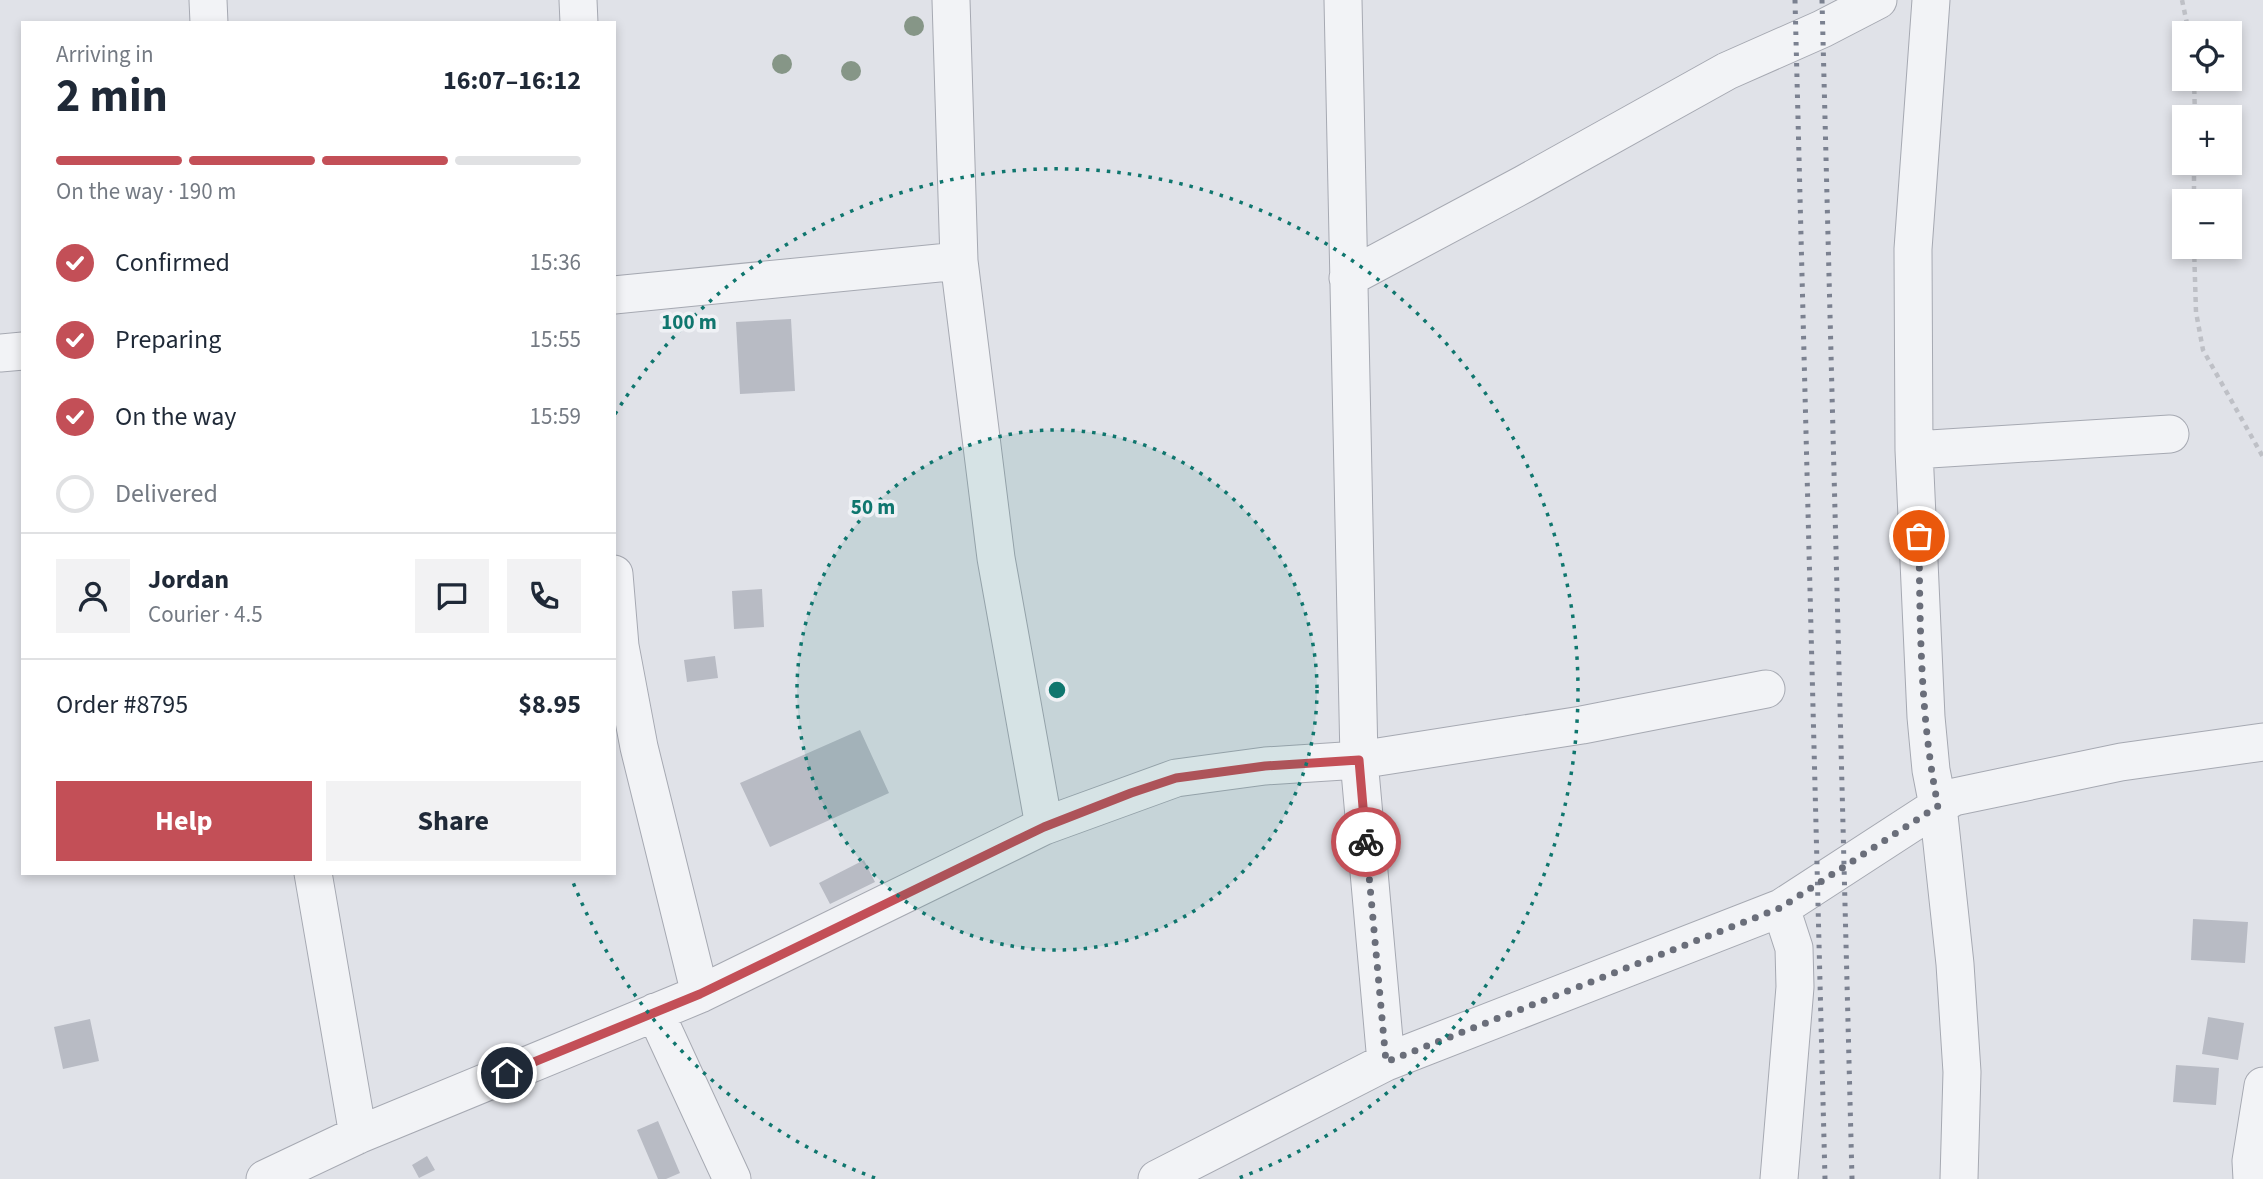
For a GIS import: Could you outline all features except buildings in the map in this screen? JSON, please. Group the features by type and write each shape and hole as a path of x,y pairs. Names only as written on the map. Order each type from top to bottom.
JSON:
{"street":[{"path":"208,0 209,21"},
{"path":"578,0 579,21"},
{"path":"951,0 959,261 996,558 1044,827"},
{"path":"1343,0 1359,760 1386,1062"},
{"path":"1348,278 1727,71 1822,29 1878,0"},
{"path":"1931,0 1913,249 1914,450 1926,718 1955,964 1961,1059 1959,1179"},
{"path":"616,295 959,261"},
{"path":"0,353 21,351"},
{"path":"1914,450 2170,434"},
{"path":"616,599 620,646 639,747 700,994"},
{"path":"265,1179 358,1135 700,994 1044,827 1176,778 1265,766 1359,760 1582,726 1766,689"},
{"path":"1157,1179 1386,1062 1780,908 1954,797 2121,762 2263,742"},
{"path":"313,875 358,1135"},
{"path":"1779,1179 1795,987 1794,948 1780,908"},
{"path":"655,1012 732,1179"},
{"path":"2252,1179 2251,1161 2263,1086"}],"path":[{"path":"2182,0 2186,21"},
{"path":"2194,259 2196,312 2203,351 2263,457"}],"railway":[{"path":"1795,0 1825,1179"},
{"path":"1822,0 1852,1179"}],"way so far":[{"path":"1366,842 1386,1062 1780,908 1938,806 1931,771 1926,718 1919,536"}],"route":[{"path":"507,1073 700,994 1044,827 1176,778 1265,766 1359,760 1366,842"}]}
